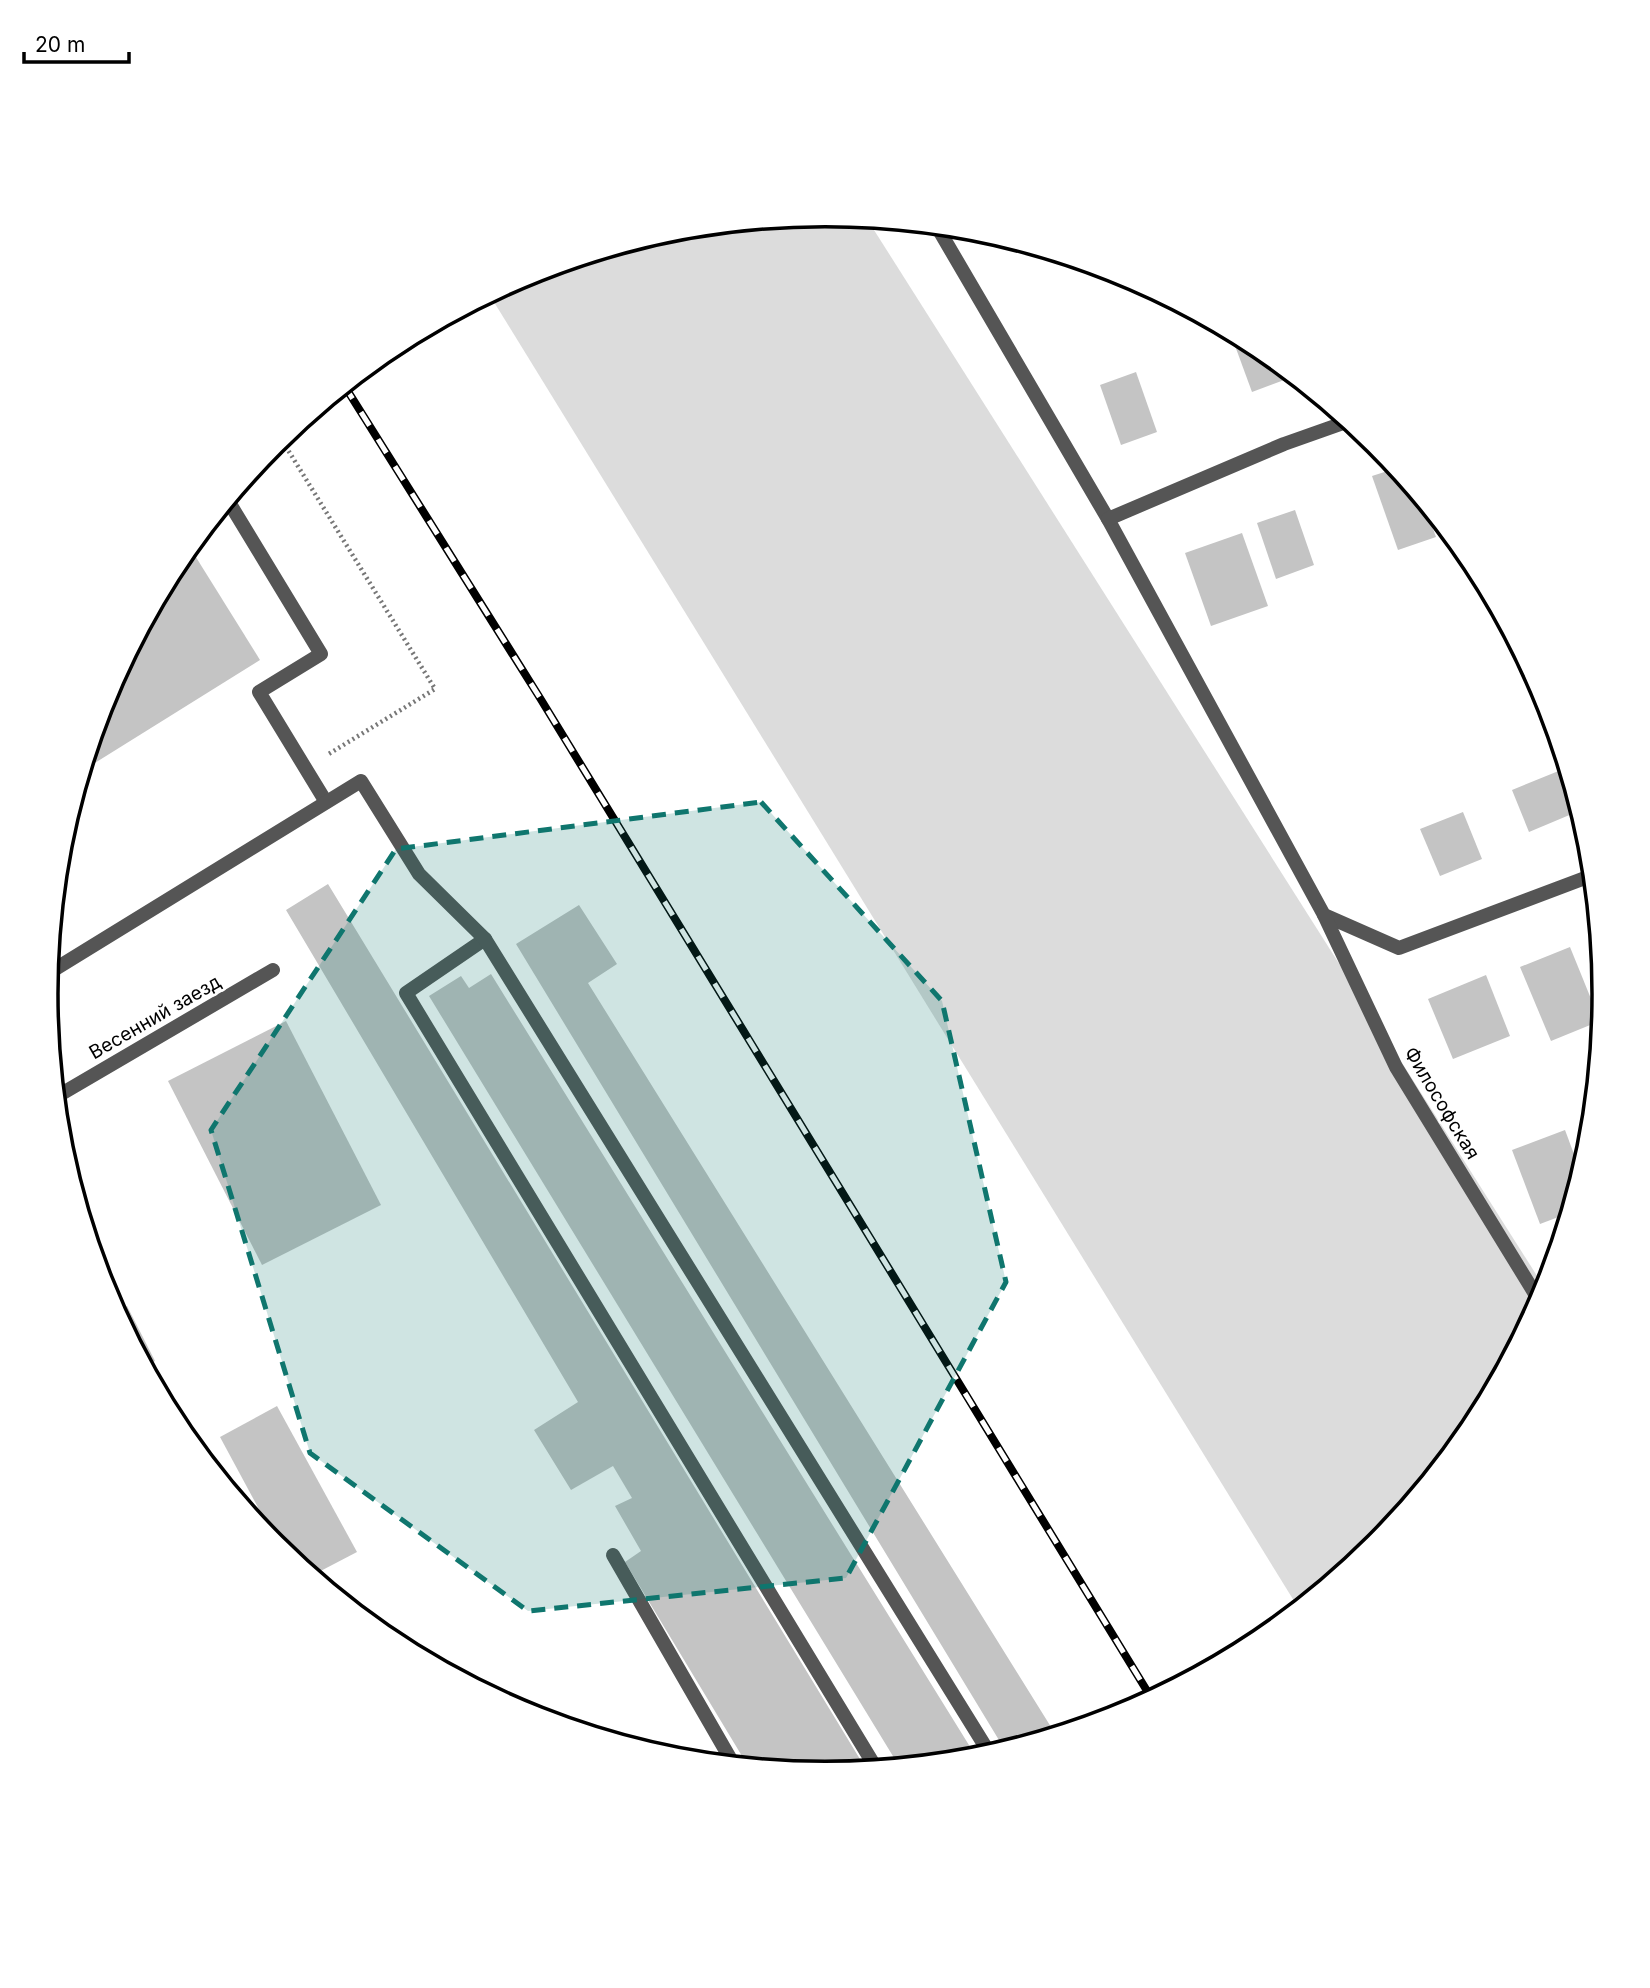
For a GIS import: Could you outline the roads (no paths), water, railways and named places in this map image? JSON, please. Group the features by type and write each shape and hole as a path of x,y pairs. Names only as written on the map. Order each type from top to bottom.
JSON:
{"street":[{"name":"Философская","path":"942,236 1108,519 1324,915 1396,1067 1533,1290"},
{"path":"1108,519 1284,444 1339,424"},
{"path":"232,507 321,654 259,691 326,802"},
{"path":"59,967 361,781 419,874 485,939 984,1745"},
{"path":"1324,915 1399,948 1584,879"},
{"path":"485,939 406,993 871,1760"},
{"name":"Весенний заезд","path":"64,1092 273,970"},
{"path":"613,1555 728,1755"}],"railway":[{"path":"349,393 540,698 1147,1690"}]}
